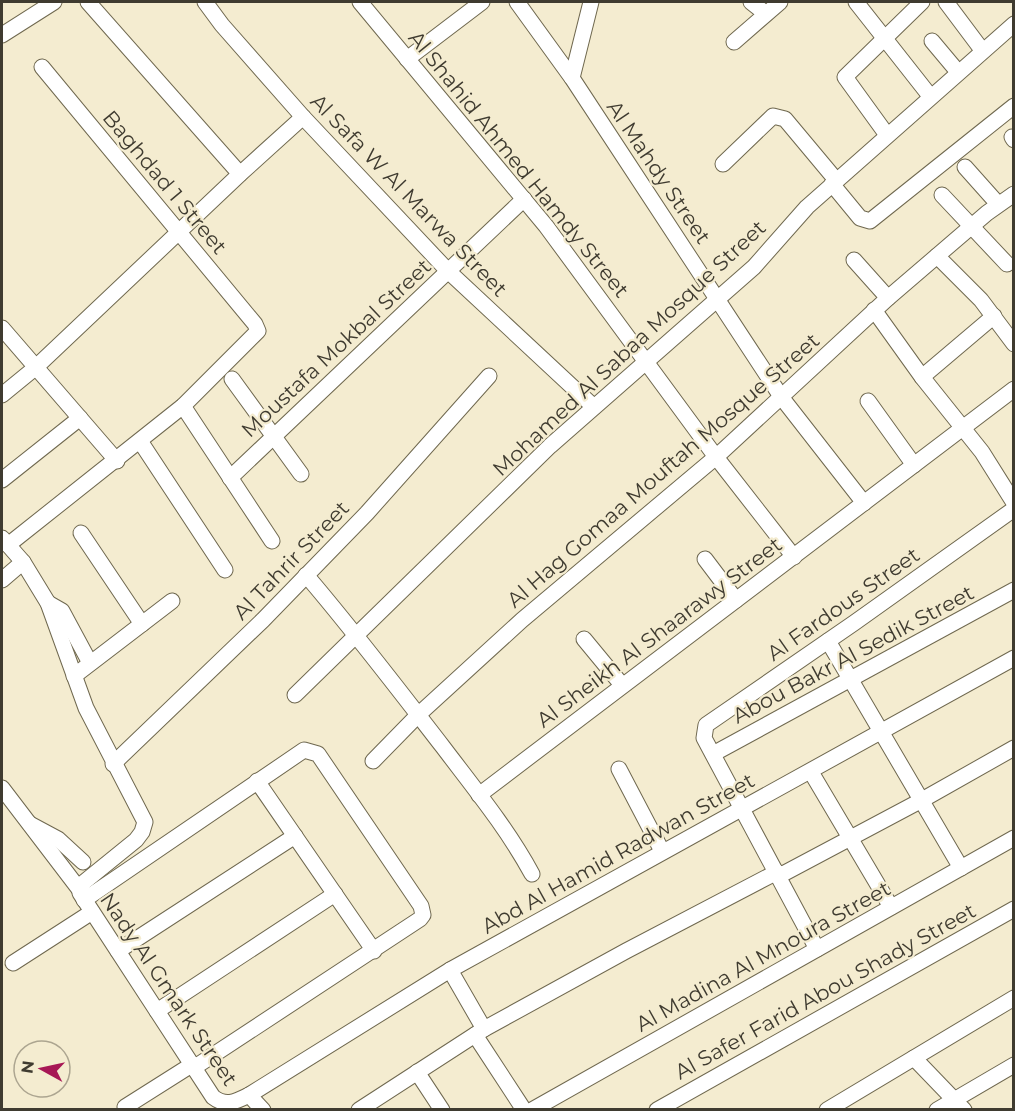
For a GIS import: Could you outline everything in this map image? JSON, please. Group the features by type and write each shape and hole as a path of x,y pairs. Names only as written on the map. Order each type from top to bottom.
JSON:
{"street":[{"path":"2,35 54,2"},
{"path":"88,2 240,174"},
{"name":"Al Safa W Al Marwa Street","path":"205,2 222,25 303,117 448,271 594,407"},
{"name":"Al Shahid Ahmed Hamdy Street","path":"360,2 524,200 646,359 716,457 794,557"},
{"path":"406,58 482,2"},
{"name":"Al Mahdy Street","path":"517,2 572,78 783,398"},
{"path":"572,78 591,2"},
{"path":"751,2 765,13"},
{"path":"734,42 780,2"},
{"path":"856,2 930,96"},
{"path":"887,135 845,77 922,2"},
{"path":"946,2 982,50"},
{"name":"Mohamed Al Sabaa Mosque Street","path":"295,695 550,446 646,359 754,267 807,207 1014,24"},
{"path":"932,41 958,72"},
{"name":"Baghdad 1 Street","path":"42,67 258,328 256,335 183,406"},
{"path":"723,164 773,116 785,119 860,218 870,221 1014,106"},
{"path":"2,395 35,368 303,117"},
{"path":"965,167 998,204"},
{"name":"Al Hag Gomaa Mouftah Mosque Street","path":"373,761 418,715 549,597 783,398 874,310 998,204 1014,194"},
{"path":"942,195 1007,264"},
{"name":"Moustafa Mokbal Street","path":"230,478 524,200"},
{"path":"938,256 994,316 1014,344"},
{"path":"854,261 888,298"},
{"path":"874,310 922,377 964,429 1014,503"},
{"path":"922,377 994,316"},
{"path":"2,328 117,460"},
{"name":"Al Tahrir Street","path":"113,764 306,575 366,513 489,376"},
{"path":"231,379 301,474"},
{"name":"Al Sheikh Al Shaarawy Street","path":"479,795 1014,389"},
{"path":"783,398 864,503"},
{"path":"868,401 914,465"},
{"path":"5,541 117,460 183,406 272,541"},
{"path":"2,480 80,418"},
{"path":"140,441 225,570"},
{"name":"Al Fardous Street","path":"712,754 704,738 704,730 709,721 828,641 1014,509"},
{"path":"81,533 142,624"},
{"name":"Nady Al Gmark Street","path":"5,541 23,562 48,603 74,676 113,764 145,822 142,832 83,883 85,900 220,1107 249,1095"},
{"path":"705,559 736,600"},
{"path":"2,580 23,562"},
{"path":"306,575 358,635 479,795 517,846 532,874"},
{"name":"Abou Bakr Al Sedik Street","path":"712,754 1014,590"},
{"path":"74,676 172,601"},
{"path":"48,603 57,607 67,618 90,663"},
{"path":"584,639 622,685"},
{"path":"828,641 853,679 961,868"},
{"name":"Abd Al Hamid Radwan Street","path":"249,1095 450,970 1014,658"},
{"path":"359,1110 479,1032 626,951 851,838 1014,748"},
{"path":"13,963 85,900 256,781 304,750 318,754 423,910 420,919 194,1066 124,1107"},
{"path":"712,754 818,949"},
{"path":"620,769 662,851"},
{"path":"811,772 891,908"},
{"path":"256,781 374,951"},
{"path":"2,788 85,900"},
{"path":"27,823 58,839 84,862"},
{"path":"118,951 295,836"},
{"name":"Al Madina Al Mnoura Street","path":"532,1110 1014,838"},
{"path":"158,1011 335,894"},
{"name":"Al Safer Farid Abou Shady Street","path":"657,1110 1014,909"},
{"path":"450,970 479,1032 524,1110"},
{"path":"827,1110 1014,998"},
{"path":"914,1058 959,1105"},
{"path":"937,1110 959,1105 1014,1065"},
{"path":"417,1072 442,1110"},
{"path":"249,1095 264,1110"}]}
